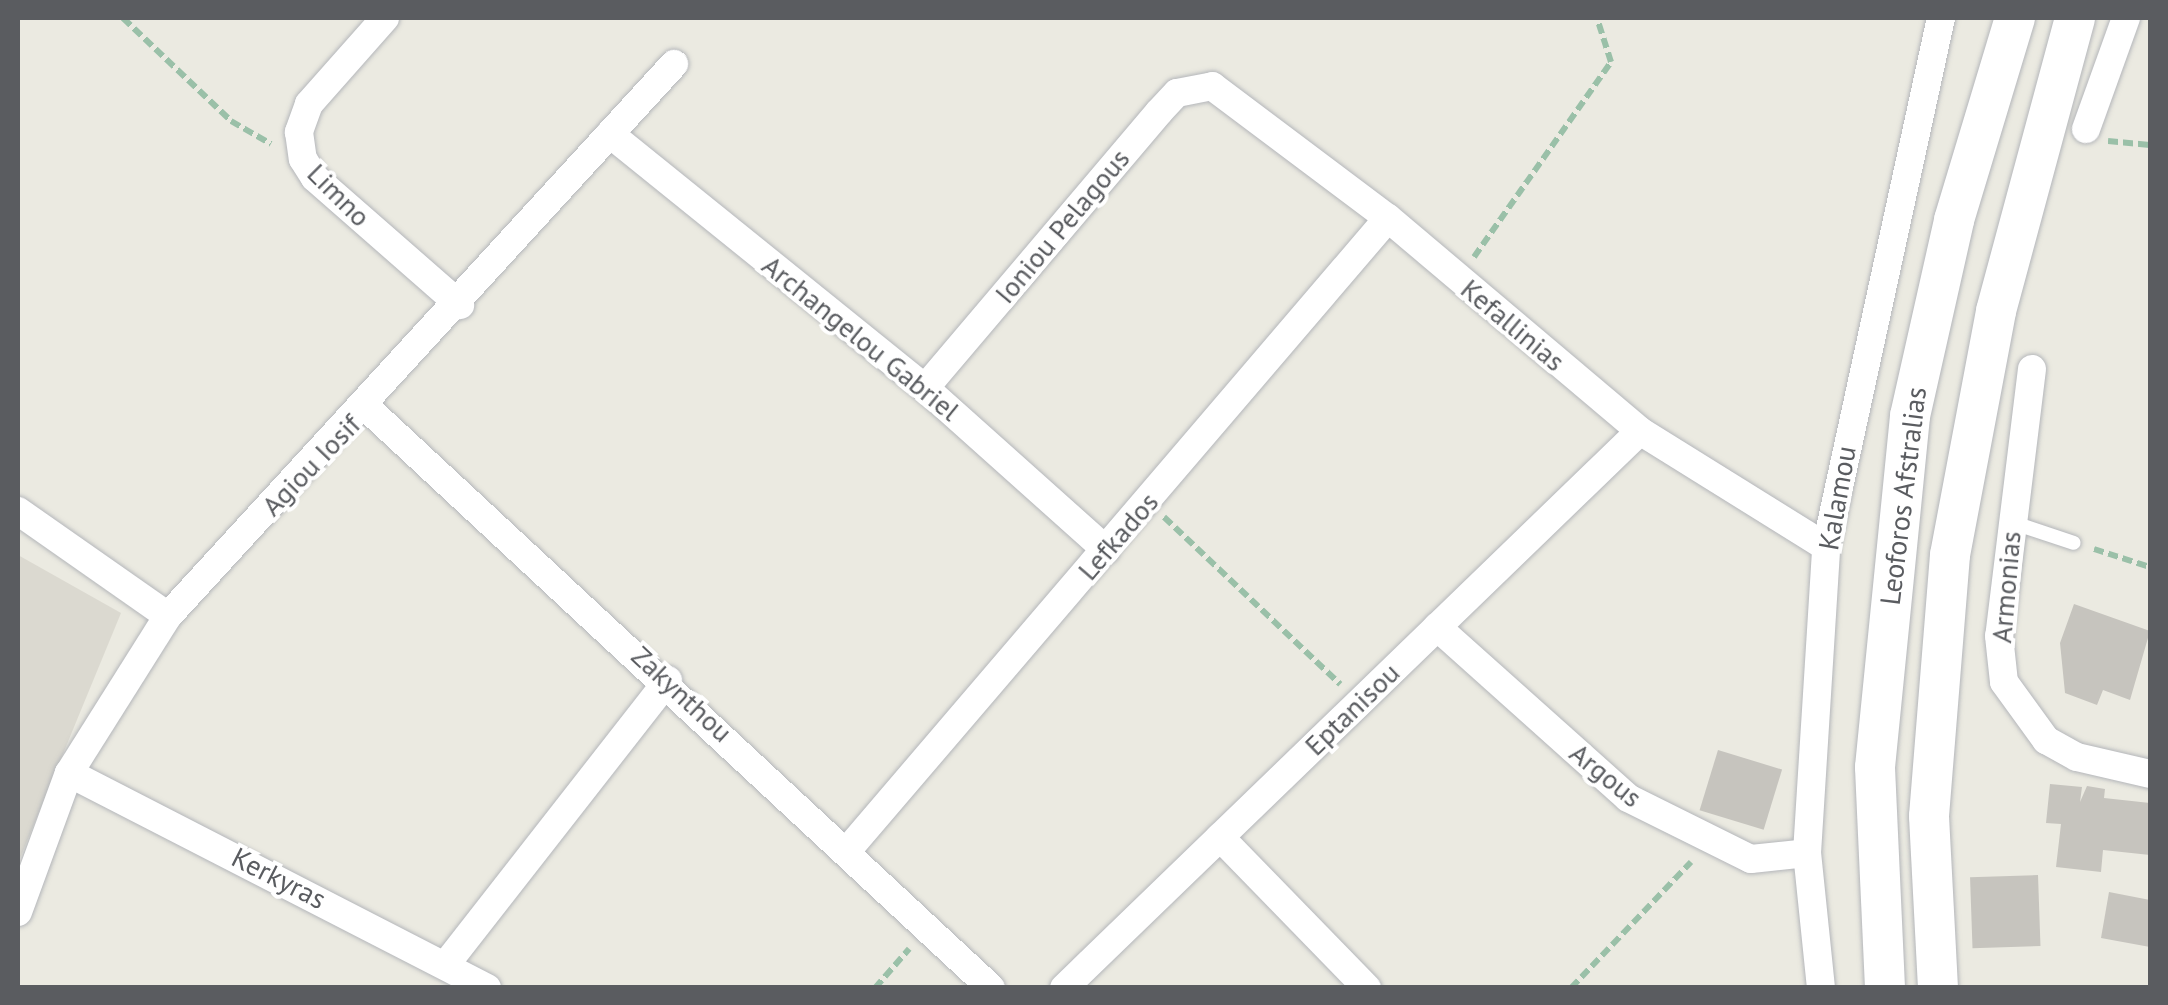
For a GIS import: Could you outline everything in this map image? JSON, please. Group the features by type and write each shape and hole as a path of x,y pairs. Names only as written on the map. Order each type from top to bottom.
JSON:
{"main road":[{"name":"Leoforos Afstralias","path":"1885,988 1876,767 1910,416 1954,220 2015,18"},
{"name":"Leoforos Afstralias","path":"1938,988 1929,816 1950,555 1996,311 2074,18"}],"street":[{"name":"Limno","path":"385,18 309,104 299,132 303,160 315,178 460,305"},
{"name":"Kalamou","path":"1820,988 1807,853 1826,547 1941,18"},
{"path":"2086,130 2126,18"},
{"name":"Agiou Iosif","path":"18,912 68,773 168,616 460,305 674,64"},
{"name":"Kefallinias","path":"1212,86 1388,218 1640,431 1826,547"},
{"name":"Ioniou Pelagous","path":"925,388 1158,112 1177,93 1212,86"},
{"name":"Archangelou Gabriel","path":"610,134 925,388 1106,550"},
{"name":"Lefkados","path":"846,852 1388,218"},
{"name":"Armonias","path":"2032,369 1999,636 2011,700 2060,748 2150,774"},
{"name":"Zakynthou","path":"366,407 668,680 926,930 992,988"},
{"name":"Eptanisou","path":"1064,988 1640,431"},
{"path":"18,511 168,616"},
{"name":"Argous","path":"1437,627 1628,798 1710,842 1752,858 1807,853"},
{"path":"447,963 668,680"},
{"name":"Kerkyras","path":"68,773 447,963 487,988"},
{"path":"1220,837 1367,988"}],"lane":[{"path":"2011,521 2074,543"}],"path":[{"path":"123,18 232,121 303,160"},
{"path":"1459,279 1611,62 1598,18"},
{"path":"2086,130 2118,146 2150,145"},
{"path":"1148,501 1359,702"},
{"path":"2074,543 2150,568"},
{"path":"1572,988 1710,842"},
{"path":"875,988 926,930"}],"shaded area":[{"path":"18,555 121,613 18,863"}],"building":[{"path":"2074,604 2150,631 2130,700 2103,690 2097,705 2065,693 2060,643"},
{"path":"1718,750 1782,770 1764,830 1700,810"},
{"path":"2050,784 2082,787 2080,802 2087,786 2105,789 2104,798 2150,803 2150,855 2103,850 2101,872 2056,867 2061,824 2046,823"},
{"path":"2038,875 2040,946 1973,948 1970,877"},
{"path":"2109,892 2150,900 2150,947 2101,938"}]}
